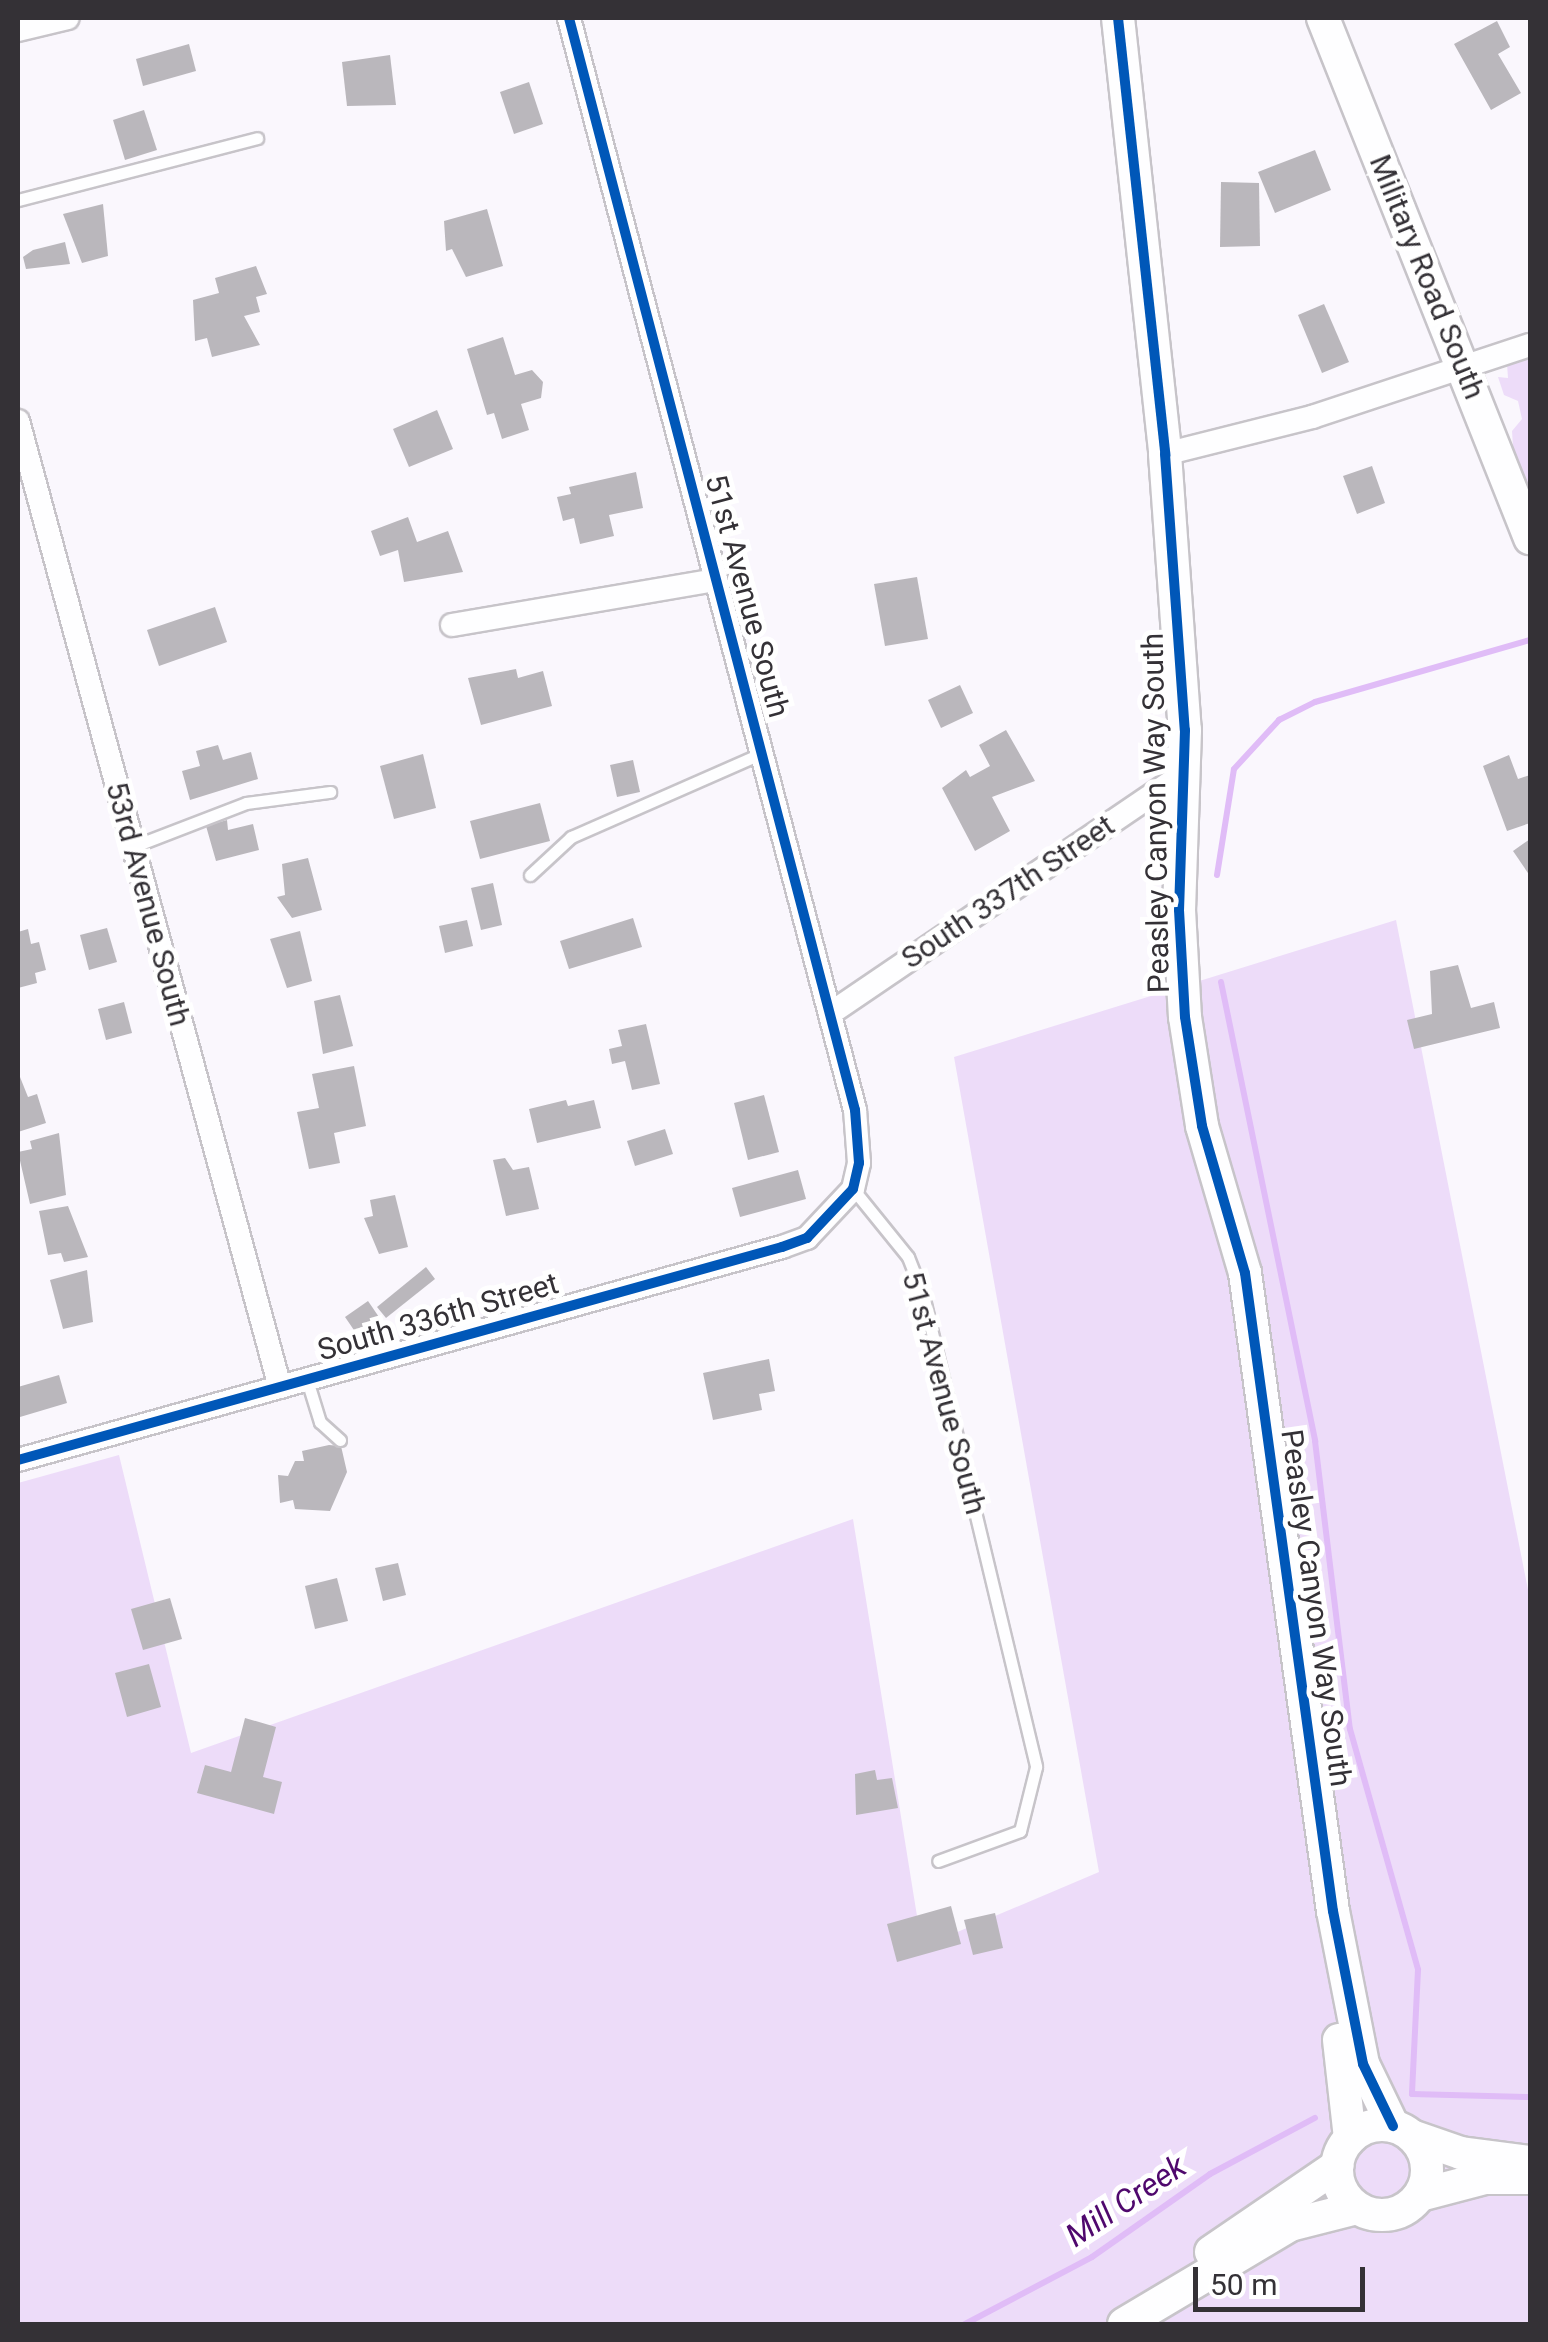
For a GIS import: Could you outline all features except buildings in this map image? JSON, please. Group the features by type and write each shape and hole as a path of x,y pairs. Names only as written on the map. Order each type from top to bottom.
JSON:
{"street":[{"path":"18,30 68,18"},
{"name":"51st Avenue South","path":"569,18 831,1013 859,1134 852,1189"},
{"name":"Peasley Canyon Way South","path":"1118,18 1165,454 1186,772 1178,853 1185,1016 1202,1126 1245,1273 1333,1911 1363,2064 1403,2131"},
{"name":"Military Road South","path":"1323,18 1530,538"},
{"path":"1165,454 1312,417 1530,345"},
{"name":"53rd Avenue South","path":"18,422 280,1387"},
{"path":"452,625 716,580"},
{"name":"South 337th Street","path":"831,1013 1186,772"},
{"name":"South 336th Street","path":"18,1460 782,1247 807,1238 852,1189"},
{"name":"Peasley Canyon Way South","path":"1333,1911 1344,2152"},
{"path":"1132,2319 1210,2252 1344,2152 1370,2127 1403,2131 1461,2153 1530,2162"},
{"path":"1403,2131 1427,2165 1420,2196"},
{"path":"1344,2152 1341,2190 1358,2208 1384,2216 1420,2196 1485,2178 1530,2178"},
{"path":"1132,2319 1290,2225 1358,2208"}],"lane":[{"path":"18,200 256,138"},
{"path":"530,876 571,837 762,753"},
{"path":"132,847 246,803 330,792"},
{"name":"51st Avenue South","path":"852,1189 908,1257 924,1294 1036,1767 1020,1831 938,1861"},
{"path":"307,1380 320,1422 340,1440"}],"shaded area":[{"path":"1530,357 1530,504 1514,462 1512,431 1522,419 1518,401 1504,395 1498,377 1508,378 1507,364"},
{"path":"1396,920 1530,1600 1530,2324 18,2324 18,1483 119,1455 191,1753 853,1519 922,1947 1099,1872 954,1057"}],"waterway":[{"path":"1217,875 1234,769 1279,720 1315,702 1530,640"},
{"path":"1221,982 1315,1441 1350,1729 1418,1970 1412,2094 1530,2097"},
{"name":"Mill Creek","path":"965,2324 1092,2257 1210,2174 1315,2118"}],"cycle path":[{"path":"18,1460 782,1247 807,1238 853,1189 859,1163 855,1110 569,18"},
{"path":"1118,18 1165,454 1185,730 1179,910 1185,1017 1202,1126 1245,1273 1333,1911 1363,2064 1393,2126"}]}
